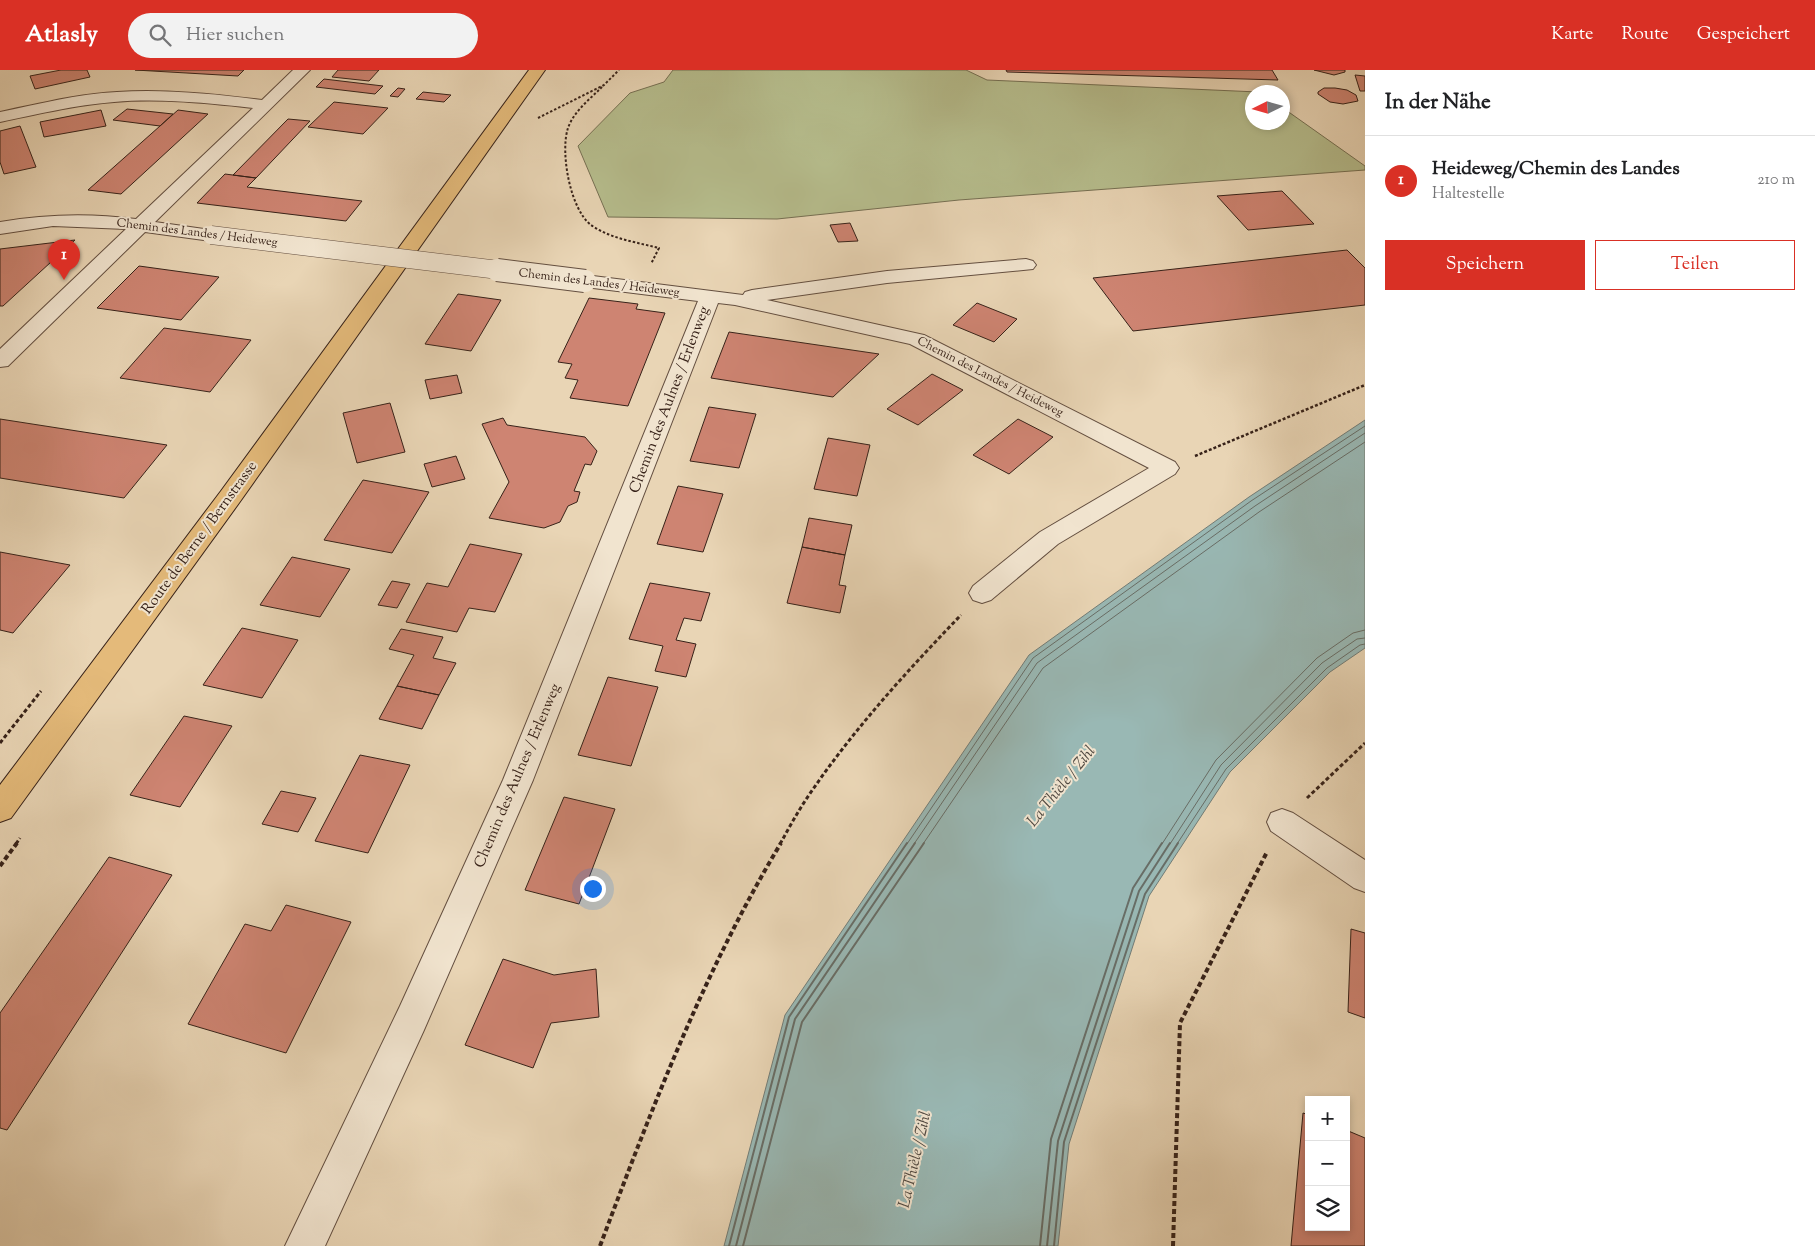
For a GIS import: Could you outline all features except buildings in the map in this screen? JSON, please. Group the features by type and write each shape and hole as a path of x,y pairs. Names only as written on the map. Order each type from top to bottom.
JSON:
{"highway":[{"name":"Route de Berne / Bernstrasse","path":"0,809 157,598 537,70"}],"street":[{"path":"0,361 302,70"},
{"path":"0,117 75,102 130,96 186,97 265,105"},
{"name":"Chemin des Landes / Heideweg","path":"0,228 54,220 100,221 722,298 917,339 1167,468"},
{"path":"722,298 887,277 1026,265"},
{"name":"Chemin des Aulnes / Erlenweg","path":"305,1246 412,1018 518,780 703,318 722,298"},
{"path":"982,593 1049,538 1167,468"},
{"path":"1282,822 1365,878"}],"path":[{"path":"619,70 575,116 567,130 565,150 575,204 581,215 592,226 617,237 658,248 640,288"},
{"path":"532,121 604,85"},
{"path":"1167,468 1365,385"},
{"path":"600,1246 654,1103 720,955 763,872 809,795 856,733 908,670 982,593"},
{"path":"1173,1246 1180,1023 1282,822 1365,744"}],"green space":[{"path":"673,70 966,70 987,80 1245,91 1245,130 1290,130 1290,113 1365,166 1365,170 959,200 777,219 608,217 578,146 630,93 664,82"}],"water":[{"name":"La Thièle / Zihl","path":"1365,420 1365,648 1330,672 1230,772 1149,896 1069,1144 1058,1246 724,1246 785,1015 1029,655 1249,497"}],"place":[{"name":"Heideweg/Chemin des Landes","path":"64,280"}]}
